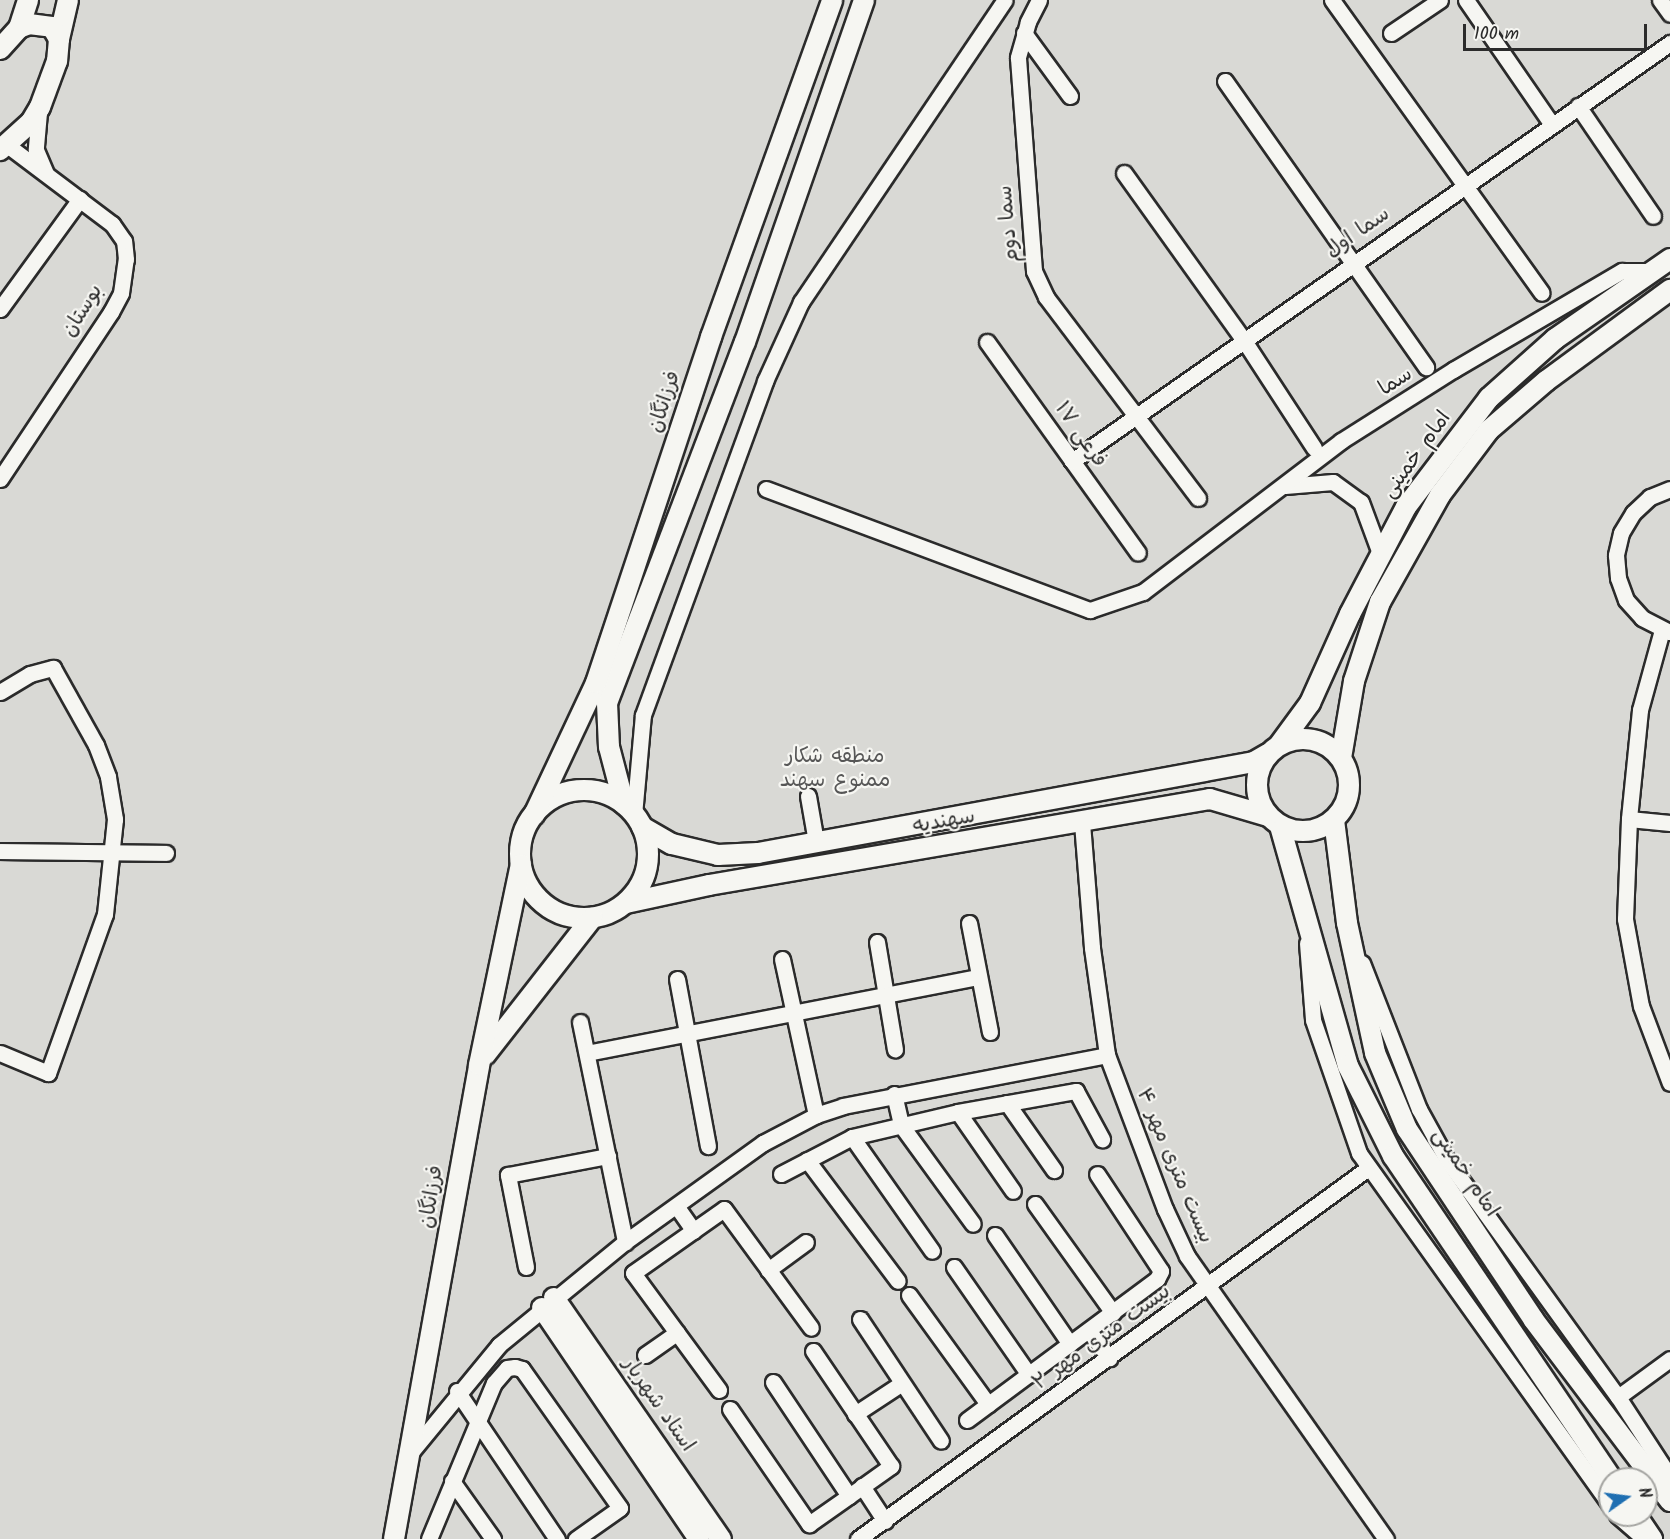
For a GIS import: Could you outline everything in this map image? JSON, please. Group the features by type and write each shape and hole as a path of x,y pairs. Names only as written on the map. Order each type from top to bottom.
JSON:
{"main road":[{"path":"0,49 19,28 28,0"},
{"path":"3,146 31,122 40,107 57,61 59,39 68,0"},
{"name":"فرزانگان","path":"534,815 596,683 711,337 832,0"},
{"path":"478,1065 592,918 626,903 639,887 647,868 648,847 609,747 607,703 745,342 864,0"},
{"path":"19,28 29,24 52,27 59,39"},
{"name":"امام خمینی","path":"1274,749 1310,703 1406,507 1489,398 1555,339 1649,271 1670,259"},
{"name":"امام خمینی","path":"1341,758 1354,681 1380,602 1440,495 1490,430 1546,381 1670,290"},
{"path":"1274,821 1308,832 1334,820 1349,790 1347,770 1341,758 1320,742 1293,740 1274,749 1257,778 1257,792 1274,821 1348,1066 1393,1156 1604,1467"},
{"name":"سهندیه","path":"634,815 672,844 718,855 758,854 1254,762 1274,749"},
{"path":"592,918 554,911 538,899 521,864 521,846 534,815 560,795 577,790 602,793 634,815"},
{"path":"1079,794 1082,823"},
{"name":"سهندیه","path":"626,903 709,885 1082,823 1210,799 1274,821"},
{"name":"امام خمینی","path":"1334,820 1347,923 1375,1053 1407,1129 1533,1319 1670,1501"},
{"name":"فرزانگان","path":"394,1539 412,1451 478,1065 521,864"},
{"name":"استاد شهریار","path":"548,1303 699,1539"},
{"name":"استاد شهریار","path":"548,1303 722,1539"}],"street":[{"path":"634,815 643,715 770,371 801,302 1005,0"},
{"name":"سما دوم","path":"1039,0 1024,33 1018,58 1034,271 1046,297 1198,498"},
{"path":"1332,0 1542,293"},
{"path":"1391,33 1440,0"},
{"path":"1466,0 1551,123"},
{"path":"1660,0 1670,14"},
{"path":"1024,33 1070,96"},
{"name":"سما اول","path":"1072,461 1551,123 1670,43"},
{"path":"1225,81 1426,367"},
{"path":"1578,106 1653,216"},
{"path":"40,107 36,150 50,177"},
{"name":"بوستان","path":"0,479 121,293 126,259 124,241 112,224 50,177 3,146"},
{"path":"1124,173 1243,339 1314,448"},
{"path":"0,309 80,199"},
{"name":"سما","path":"766,489 1090,610 1143,592 1286,486 1341,441 1453,370 1622,271 1649,271"},
{"name":"فرعی ۱۷","path":"987,342 1138,553"},
{"path":"1286,486 1333,482 1361,502 1381,556"},
{"path":"1670,489 1650,497 1633,513 1621,532 1616,555 1618,578 1626,600 1642,618 1666,631 1640,710 1629,819 1625,919 1641,1006 1670,1083"},
{"path":"0,692 30,674 53,668 80,713 108,777 115,819 114,852 105,914 48,1073 0,1053"},
{"path":"807,796 816,842"},
{"path":"1629,819 1670,823"},
{"name":"بیست متری مهر ۴","path":"1082,823 1092,948 1107,1055 1164,1209 1187,1256 1386,1539"},
{"path":"0,850 166,853"},
{"path":"1305,919 1313,1020 1334,1088 1368,1168 1598,1488"},
{"path":"969,922 990,1032"},
{"path":"1347,923 1419,1109 1447,1160 1618,1397 1670,1477"},
{"path":"877,942 895,1049"},
{"path":"782,959 791,1013 816,1115"},
{"path":"587,1053 979,977"},
{"path":"677,979 708,1146"},
{"path":"580,1022 625,1242"},
{"path":"412,1451 458,1391 499,1345 625,1242 677,1207 763,1143 816,1115 894,1094 1107,1055"},
{"path":"782,1174 852,1137 958,1112 1076,1091 1102,1139"},
{"path":"894,1094 901,1125 972,1224"},
{"path":"1008,1103 1054,1170"},
{"path":"958,1112 1013,1191"},
{"path":"852,1137 932,1251"},
{"path":"526,1267 508,1175 608,1156"},
{"path":"807,1160 898,1281"},
{"name":"بیست متری مهر ۲","path":"858,1539 1109,1359 1368,1168"},
{"path":"967,1420 1157,1279 1161,1271 1098,1174"},
{"path":"1035,1204 1113,1313"},
{"path":"677,1207 694,1231"},
{"path":"719,1390 633,1273 724,1209 811,1328"},
{"path":"995,1235 1070,1344"},
{"path":"768,1270 806,1242"},
{"path":"954,1267 1029,1375"},
{"path":"909,1295 988,1404"},
{"path":"860,1319 941,1441"},
{"path":"1089,1331 1109,1359"},
{"path":"645,1355 677,1333"},
{"path":"730,1409 809,1524 891,1466 813,1351"},
{"path":"1618,1397 1670,1359"},
{"path":"429,1539 494,1383 510,1367 522,1369 620,1508 576,1539"},
{"path":"773,1382 849,1496"},
{"path":"855,1414 903,1383"},
{"path":"458,1391 557,1539"},
{"path":"452,1480 493,1539"},
{"path":"862,1486 885,1521"},
{"path":"1631,1527 1645,1539"}],"green space":[{"name":"منطقه شکار ممنوع سهند","path":"0,0 1670,0 1670,1539 0,1539"}]}
